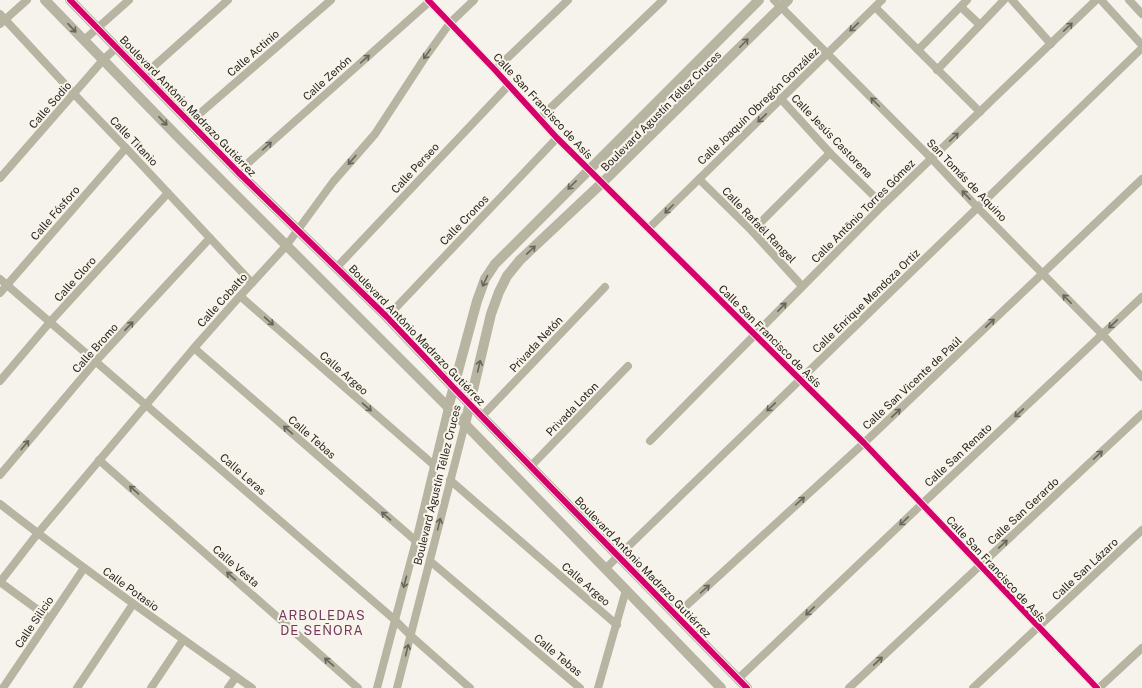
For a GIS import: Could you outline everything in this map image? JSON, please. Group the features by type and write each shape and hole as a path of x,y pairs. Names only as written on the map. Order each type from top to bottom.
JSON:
{"street":[{"path":"2,19 27,0"},
{"path":"45,0 286,246 465,424 721,688"},
{"name":"Boulevard Antônio Madrazo Gutiérrez","path":"70,0 238,172 387,317 453,387 532,466 747,688"},
{"path":"84,40 129,0"},
{"path":"144,75 228,0"},
{"name":"Calle Actinio","path":"190,122 331,0"},
{"name":"Calle Cobalto","path":"0,582 38,533 194,348 286,246 333,182 375,134 424,59 450,23 474,0"},
{"path":"495,70 568,0"},
{"path":"540,118 663,0"},
{"name":"Boulevard Agustín Téllez Cruces","path":"377,688 435,466 453,387 477,301 485,279 494,264 588,168 759,0"},
{"name":"Boulevard Agustín Téllez Cruces","path":"397,688 465,424 491,314 507,276 520,260 603,182 777,4 788,0"},
{"name":"Calle Joaquín Obregón González","path":"649,228 882,0"},
{"path":"918,50 967,0"},
{"path":"937,70 1004,0"},
{"path":"1012,0 1051,44"},
{"name":"Calle Antônio Torres Gómez","path":"650,441 802,286 1096,0"},
{"path":"1101,0 1142,46"},
{"path":"1129,0 1142,14"},
{"name":"Calle San Francisco de Asís","path":"428,1 495,70 557,138 603,182 799,380 864,443 1038,628 1098,688"},
{"name":"Calle Zenón","path":"238,172 428,1"},
{"name":"San Tomás de Aquino","path":"777,4 932,158 978,208 1102,334 1142,377"},
{"path":"875,7 980,112"},
{"path":"961,7 980,25"},
{"name":"Calle Titanio","path":"2,19 126,148 252,283"},
{"name":"Calle Enrique Mendoza Ortiz","path":"605,569 978,208 1142,46"},
{"name":"Calle Sodio","path":"0,178 103,60 117,47"},
{"name":"Calle Perseo","path":"337,267 509,85"},
{"name":"Calle Jesús Castorena","path":"781,99 830,153 883,206"},
{"name":"Calle Cronos","path":"387,317 557,138"},
{"name":"Calle Fósforo","path":"0,293 126,148"},
{"path":"752,231 830,153"},
{"name":"Calle Rafaél Rangel","path":"699,179 752,231 802,286"},
{"name":"Calle San Vicente de Paúl","path":"676,615 864,443 1142,180"},
{"name":"Calle Cloro","path":"0,381 50,322 168,193"},
{"name":"Calle Bromo","path":"0,475 96,361 210,238"},
{"name":"Calle Leras","path":"0,279 395,620 410,636 470,688"},
{"name":"Privada Netón","path":"482,416 605,287"},
{"name":"Calle Argeo","path":"240,296 435,466"},
{"name":"Calle San Renato","path":"738,679 1142,297"},
{"name":"Calle Tebas","path":"194,348 416,541"},
{"name":"Privada Loton","path":"532,466 628,366"},
{"name":"Calle San Gerardo","path":"849,688 1142,414"},
{"name":"Calle Vesta","path":"100,460 358,688"},
{"name":"Calle Argeo","path":"450,480 617,625"},
{"name":"Calle Potasio","path":"0,504 133,604 252,688"},
{"name":"Calle San Lázaro","path":"973,688 1142,530"},
{"name":"Calle Tebas","path":"430,561 580,688"},
{"name":"Calle Silicio","path":"3,688 84,568"},
{"path":"0,582 49,618"},
{"path":"598,688 626,590"},
{"path":"77,688 133,604"},
{"path":"152,688 183,640"},
{"path":"1098,688 1142,648"},
{"path":"228,688 236,676"}],"cycle path":[{"path":"70,0 238,172 387,317 453,387 747,688"},
{"path":"428,0 557,138 864,443 1097,688"}],"district":[{"name":"ARBOLEDAS DE SEÑORA","path":"322,622"}]}
